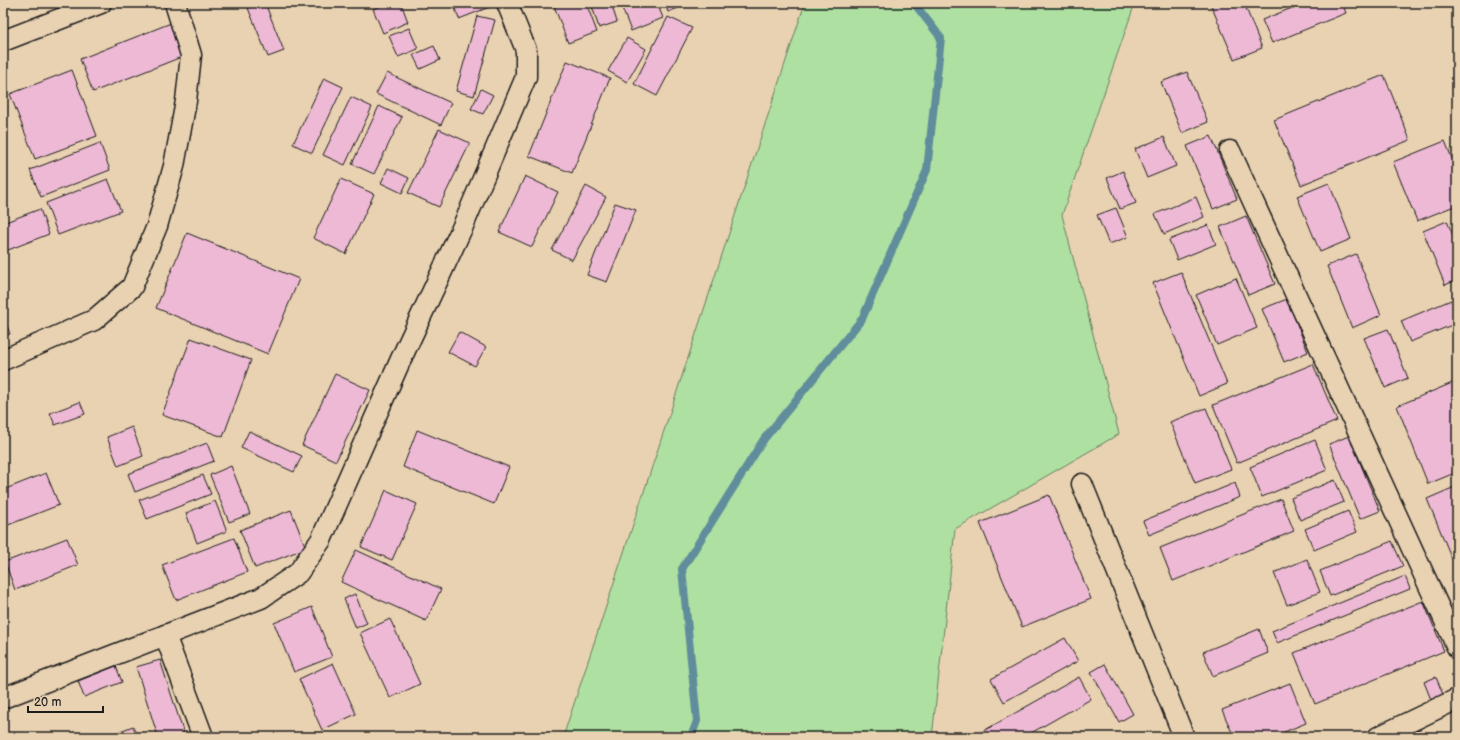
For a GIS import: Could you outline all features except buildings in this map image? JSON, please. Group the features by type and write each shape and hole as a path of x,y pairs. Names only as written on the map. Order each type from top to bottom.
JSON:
{"street":[{"path":"3,41 101,3"},
{"path":"3,360 94,320 132,286 159,218 174,166 186,101 190,56 175,3"},
{"path":"3,698 261,598 298,573 321,540 400,359 463,226 526,77 526,50 507,3"},
{"path":"1230,150 1457,647"},
{"path":"1082,484 1184,737"},
{"path":"165,635 203,737"},
{"path":"1378,737 1457,699"}],"green space":[{"path":"805,3 1135,3 1062,215 1119,434 955,529 932,737 563,737"}],"waterway":[{"path":"691,737 697,721 682,569 764,439 862,319 927,170 941,38 914,3"}]}
